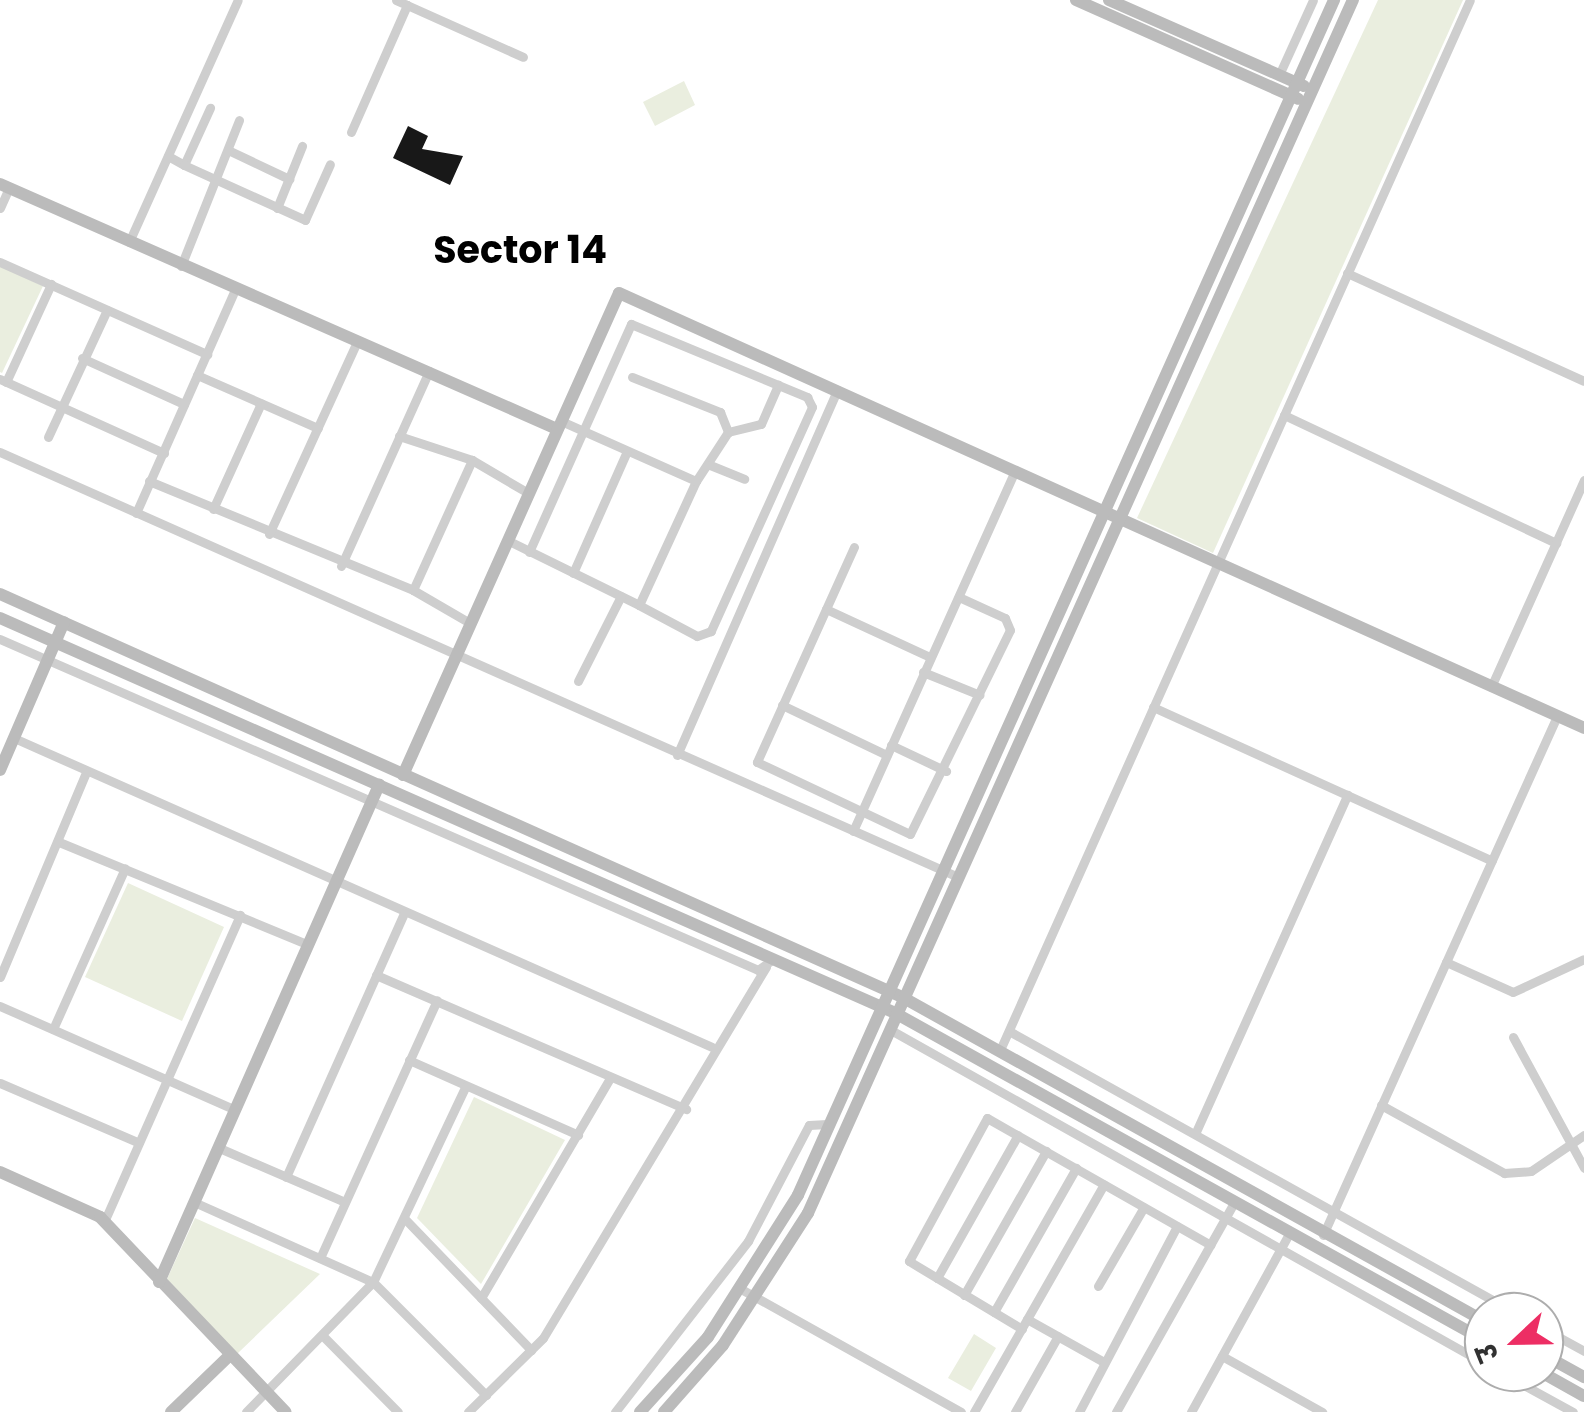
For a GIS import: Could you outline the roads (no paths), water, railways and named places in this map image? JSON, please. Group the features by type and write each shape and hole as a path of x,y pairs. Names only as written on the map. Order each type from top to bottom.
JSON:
{"street":[{"path":"129,242 238,0"},
{"path":"396,0 522,57"},
{"path":"1076,0 1310,96"},
{"path":"1109,0 1279,76 1295,90"},
{"path":"1279,76 1312,0"},
{"path":"640,1412 741,1289 889,1011 1113,514 1334,0"},
{"path":"1113,514 1353,0"},
{"path":"1000,1050 1470,0"},
{"path":"350,132 407,4"},
{"path":"184,165 210,108"},
{"path":"181,266 239,120"},
{"path":"277,208 302,146"},
{"path":"228,150 289,179"},
{"path":"168,156 305,220 330,164"},
{"path":"0,208 5,186 356,344 559,425 582,430 696,481"},
{"path":"0,262 206,354"},
{"path":"1347,273 1584,382"},
{"path":"51,284 3,381 164,453"},
{"path":"136,513 235,290"},
{"path":"159,1282 373,802 399,774 619,294 1584,728"},
{"path":"48,436 107,310"},
{"path":"506,540 529,552 621,596 697,636 711,631 812,407 778,385 631,324 529,552"},
{"path":"269,534 356,344"},
{"path":"82,358 184,404"},
{"path":"341,566 429,372"},
{"path":"197,375 318,428"},
{"path":"632,377 720,412 728,432"},
{"path":"639,606 696,481 728,432 761,424 778,385"},
{"path":"676,754 837,390"},
{"path":"213,510 261,403"},
{"path":"1284,414 1556,543"},
{"path":"399,436 472,460 528,492"},
{"path":"573,573 627,451"},
{"path":"0,452 454,658 951,874"},
{"path":"413,590 472,460"},
{"path":"710,465 744,479"},
{"path":"853,831 1015,470"},
{"path":"1491,687 1584,480"},
{"path":"149,481 341,566 413,590 470,623"},
{"path":"854,547 782,706 760,768 916,834 1010,624 960,596"},
{"path":"0,594 897,994 1464,1311"},
{"path":"578,681 621,596"},
{"path":"826,609 930,657"},
{"path":"0,618 889,1011 1464,1329"},
{"path":"0,770 64,622"},
{"path":"0,639 758,970 770,961"},
{"path":"923,672 980,696"},
{"path":"782,706 946,771"},
{"path":"1153,707 1492,861"},
{"path":"1317,1247 1557,716"},
{"path":"14,738 712,1047"},
{"path":"0,977 86,772"},
{"path":"1194,1134 1347,795"},
{"path":"59,842 309,945"},
{"path":"53,1030 125,868"},
{"path":"286,1177 404,913"},
{"path":"104,1222 240,915"},
{"path":"1446,962 1512,992 1584,959"},
{"path":"468,1412 531,1350 686,1109 712,1047 730,1038 770,961"},
{"path":"376,976 686,1109"},
{"path":"320,1258 437,1000"},
{"path":"0,1006 234,1109"},
{"path":"664,1412 754,1296 808,1213 888,1029 889,1011"},
{"path":"888,1029 1464,1352"},
{"path":"1009,1031 1478,1292"},
{"path":"1513,1037 1584,1168"},
{"path":"409,1060 578,1135"},
{"path":"481,1298 610,1078"},
{"path":"0,1083 139,1143"},
{"path":"246,1412 373,1282 465,1087"},
{"path":"1381,1105 1504,1173 1531,1171 1584,1135"},
{"path":"1102,1361 1058,1336 994,1312 909,1261 987,1118 1211,1245"},
{"path":"615,1412 748,1241 809,1124 828,1124"},
{"path":"937,1278 1018,1135"},
{"path":"217,1147 345,1202"},
{"path":"964,1294 1046,1151"},
{"path":"994,1312 1076,1168"},
{"path":"0,1172 104,1222 286,1412"},
{"path":"974,1412 1104,1184"},
{"path":"1116,1412 1235,1201"},
{"path":"194,1202 373,1282 486,1395"},
{"path":"1098,1286 1144,1207"},
{"path":"404,1220 531,1350"},
{"path":"1079,1412 1102,1361 1178,1226"},
{"path":"1191,1412 1290,1232"},
{"path":"741,1289 961,1412"},
{"path":"322,1335 398,1412"},
{"path":"1015,1412 1058,1336"},
{"path":"171,1412 230,1356"},
{"path":"1222,1356 1319,1411"},
{"path":"1536,1392 1573,1412"}],"district":[{"name":"Sector 14","path":"520,250"}]}
